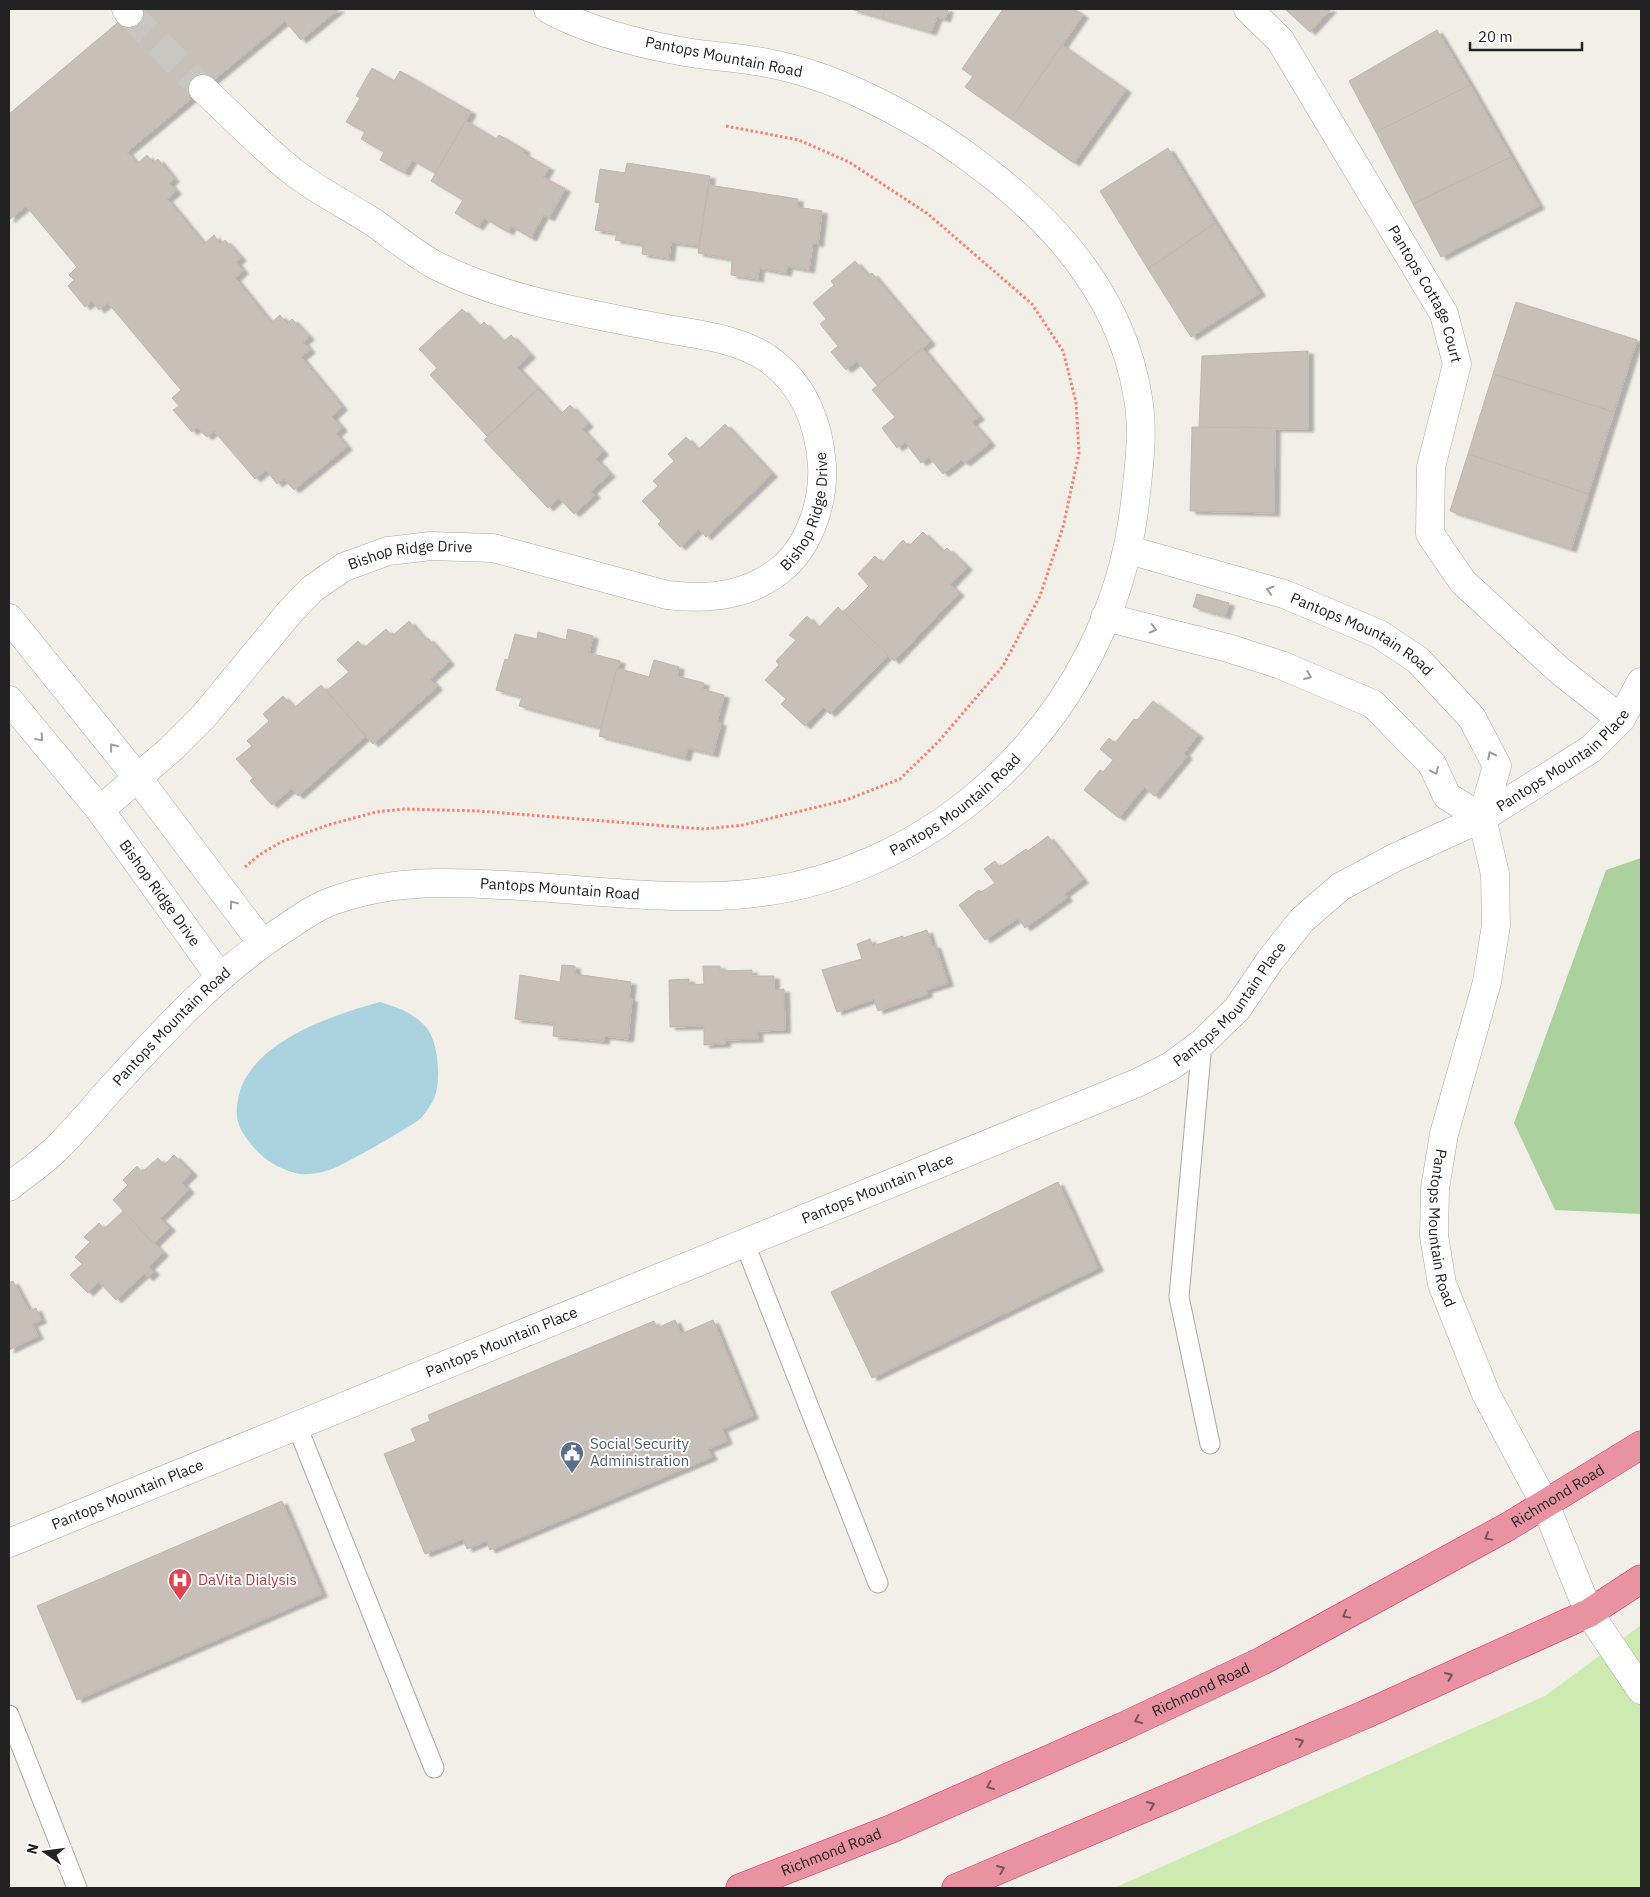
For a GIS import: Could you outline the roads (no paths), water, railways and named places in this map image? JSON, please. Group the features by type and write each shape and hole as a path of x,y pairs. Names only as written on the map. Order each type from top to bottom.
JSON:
{"highway":[{"name":"Richmond Road","path":"740,1888 890,1829 1192,1694 1262,1660 1546,1504 1641,1445"},
{"path":"956,1888 1364,1715 1589,1613 1641,1579"}],"street":[{"name":"Pantops Mountain Road","path":"9,1187 55,1150 156,1039 220,977 262,943 320,906 340,898 391,885 443,881 626,893 718,896 775,890 842,873 875,860 926,834 985,790 1029,746 1072,686 1099,636 1128,550 1141,449 1139,400 1129,359 1106,305 1076,255 1040,215 984,168 911,121 825,78 771,63 682,51 636,41 566,19 548,9"},
{"name":"Pantops Cottage Court","path":"1248,9 1280,40 1444,314 1457,364 1431,467 1430,534 1463,582 1560,671 1621,719"},
{"name":"Bishop Ridge Drive","path":"100,810 171,749 204,716 289,613 312,589 344,566 388,551 431,546 494,548 667,595 692,598 727,596 758,584 785,565 805,539 816,513 823,477 820,441 809,406 794,382 767,358 736,342 543,304 505,294 434,264 356,211 297,175 204,90"},
{"name":"Pantops Mountain Road","path":"1128,550 1284,594 1379,634 1418,660 1472,718 1496,766 1482,818 1495,874 1496,925 1487,982 1444,1134 1435,1188 1434,1236 1442,1284 1486,1394 1546,1504 1589,1613 1641,1690"},
{"path":"1105,617 1228,648 1281,665 1373,704 1432,764 1447,796 1482,818"},
{"path":"9,618 137,777 262,943"},
{"name":"Pantops Mountain Place","path":"9,1543 745,1244 1137,1083 1171,1066 1202,1043 1237,1009 1271,959 1302,920 1340,887 1394,858 1482,818 1591,749 1621,719 1641,682"},
{"name":"Bishop Ridge Drive","path":"9,700 100,810 220,977"}],"lane":[{"path":"1202,1043 1179,1297 1210,1444"},
{"path":"745,1244 878,1583"},
{"path":"297,1426 434,1768"},
{"path":"9,1715 77,1888"}],"water":[{"path":"380,1002 410,1014 426,1027 430,1033 436,1050 438,1080 434,1099 425,1114 416,1122 349,1161 314,1174 295,1173 279,1167 266,1159 245,1136 238,1123 237,1115 238,1100 245,1080 257,1062 274,1047 294,1034 339,1015"}],"tunnel":[{"path":"129,13 203,89"}],"place":[{"name":"Social Security Administration","path":"572,1474"},
{"name":"DaVita Dialysis","path":"180,1601"}]}
